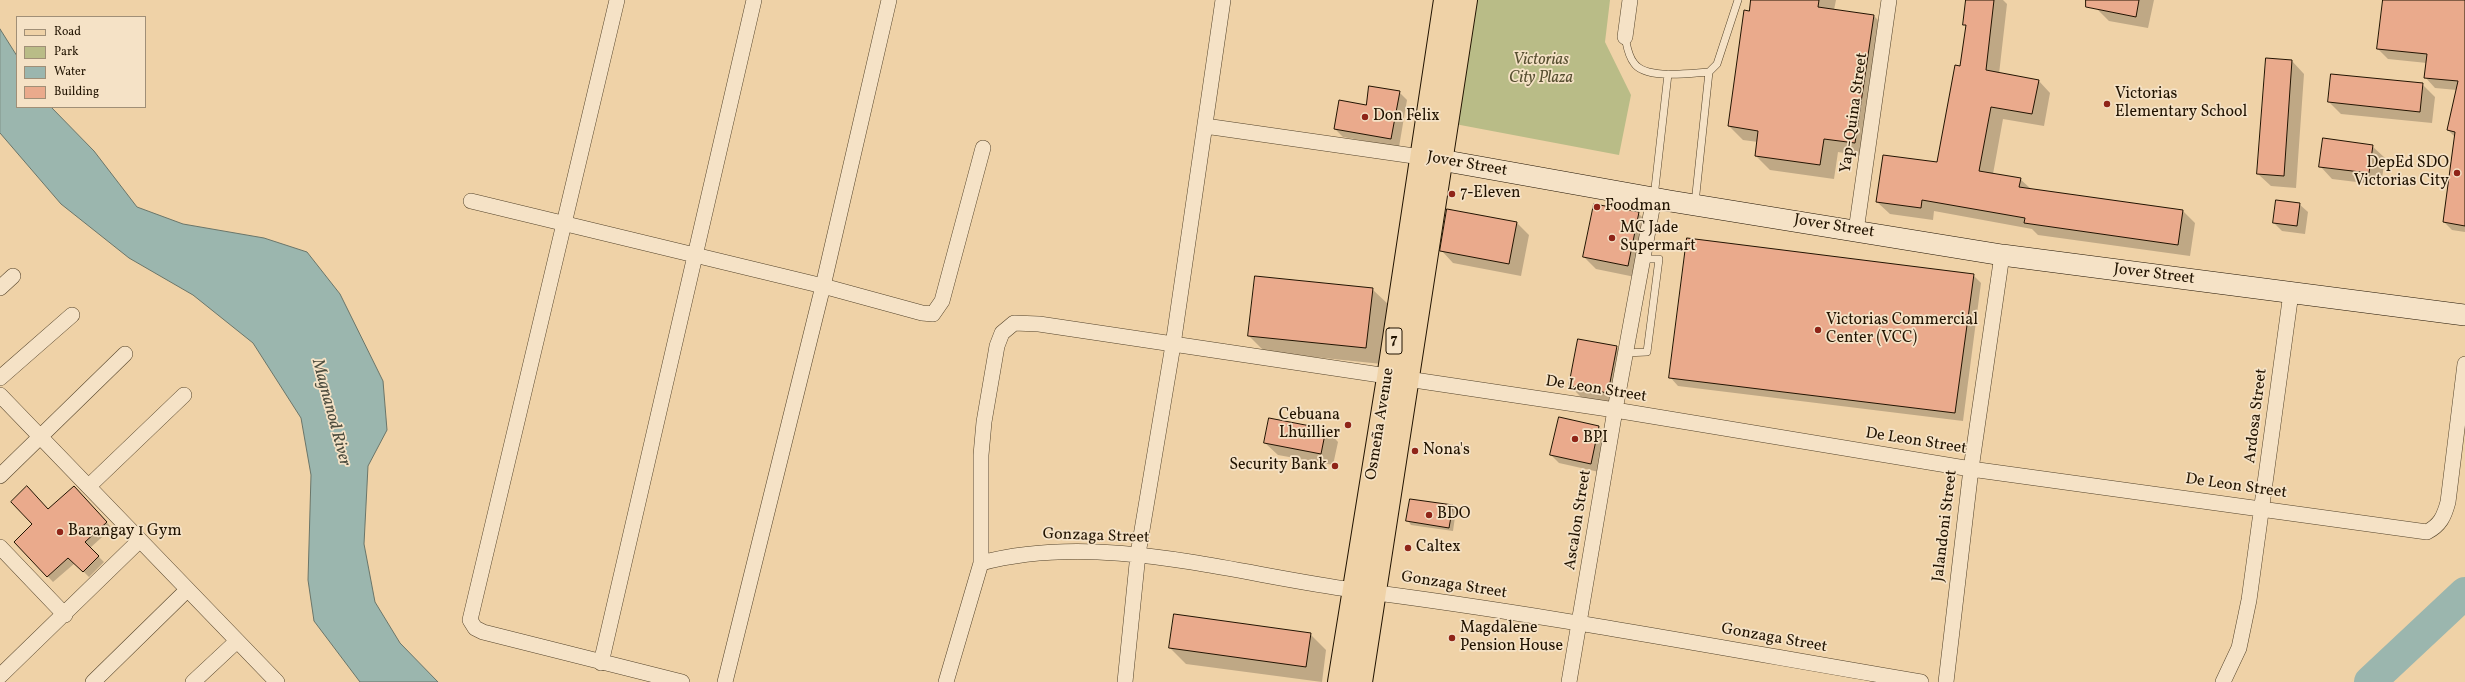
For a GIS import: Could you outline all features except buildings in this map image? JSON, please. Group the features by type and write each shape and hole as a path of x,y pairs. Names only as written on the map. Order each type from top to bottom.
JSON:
{"main road":[{"name":"Osmeña Avenue","path":"1360,682 1365,591 1431,159 1445,0"},
{"name":"Osmeña Avenue","path":"1431,159 1466,0"},
{"name":"Osmeña Avenue","path":"1339,682 1365,591"}],"street":[{"path":"617,0 566,224 470,620 475,628 483,632 601,663 682,682"},
{"path":"601,663 754,0"},
{"path":"725,682 824,286 889,0"},
{"path":"1125,682 1138,554 1174,345 1223,0"},
{"path":"1625,37 1630,0"},
{"name":"Yap-Quina Street","path":"1856,230 1889,0"},
{"name":"Jover Street","path":"1205,126 1431,159 1695,205 1856,230 2002,255 2465,315"},
{"path":"471,201 824,286 922,313 933,314 942,301 983,148"},
{"name":"Ascalon Street","path":"1569,682 1625,353 1654,198"},
{"name":"Jalandoni Street","path":"1946,682 1971,469 2002,255"},
{"path":"0,288 13,276"},
{"name":"Ardosa Street","path":"2223,682 2239,648 2249,600 2263,508 2291,293"},
{"path":"0,378 72,315"},
{"name":"De Leon Street","path":"946,682 981,562 983,429 997,346 1002,333 1014,323 1039,324 1398,379 1615,410 1971,469 2263,508 2427,532 2437,526 2444,516 2448,502 2465,364"},
{"path":"0,476 124,354"},
{"path":"0,395 277,682"},
{"path":"89,486 184,395"},
{"path":"0,676 65,615 140,540"},
{"path":"0,547 65,615"},
{"name":"Gonzaga Street","path":"981,562 1013,554 1138,554 1580,624 1921,682"},
{"path":"93,682 187,590"},
{"path":"193,682 237,641"}],"lane":[{"path":"1695,205 1709,72 1717,64 1738,0"},
{"path":"1625,37 1627,50 1634,64 1641,70 1668,74 1709,72"},
{"path":"1654,198 1668,74"},
{"path":"1625,353 1647,352 1659,259 1643,259"}],"green space":[{"name":"Victorias City Plaza","path":"1475,0 1610,0 1605,42 1631,95 1619,155 1455,124"}],"water":[{"path":"0,29 16,54 16,108 52,108 94,151 137,207 183,224 264,238 307,252 340,294 383,381 387,430 368,466 364,544 375,602 400,643 438,682 360,682 314,621 308,580 311,475 301,418 253,343 193,295 129,258 61,204 0,133"}],"waterway":[{"name":"Magnanod River","path":"2370,682 2465,593"}],"place":[{"name":"Victorias Elementary School","path":"2107,104"},
{"name":"Don Felix","path":"1365,117"},
{"name":"DepEd SDO Victorias City","path":"2457,173"},
{"name":"7-Eleven","path":"1452,194"},
{"name":"Foodman","path":"1597,207"},
{"name":"MC Jade Supermart","path":"1612,238"},
{"name":"Victorias Commercial Center (VCC)","path":"1818,330"},
{"name":"Cebuana Lhuillier","path":"1348,425"},
{"name":"BPI","path":"1575,439"},
{"name":"Nona's","path":"1415,451"},
{"name":"Security Bank","path":"1335,466"},
{"name":"BDO","path":"1429,515"},
{"name":"Barangay 1 Gym","path":"60,532"},
{"name":"Caltex","path":"1408,548"},
{"name":"Magdalene Pension House","path":"1452,638"}]}
